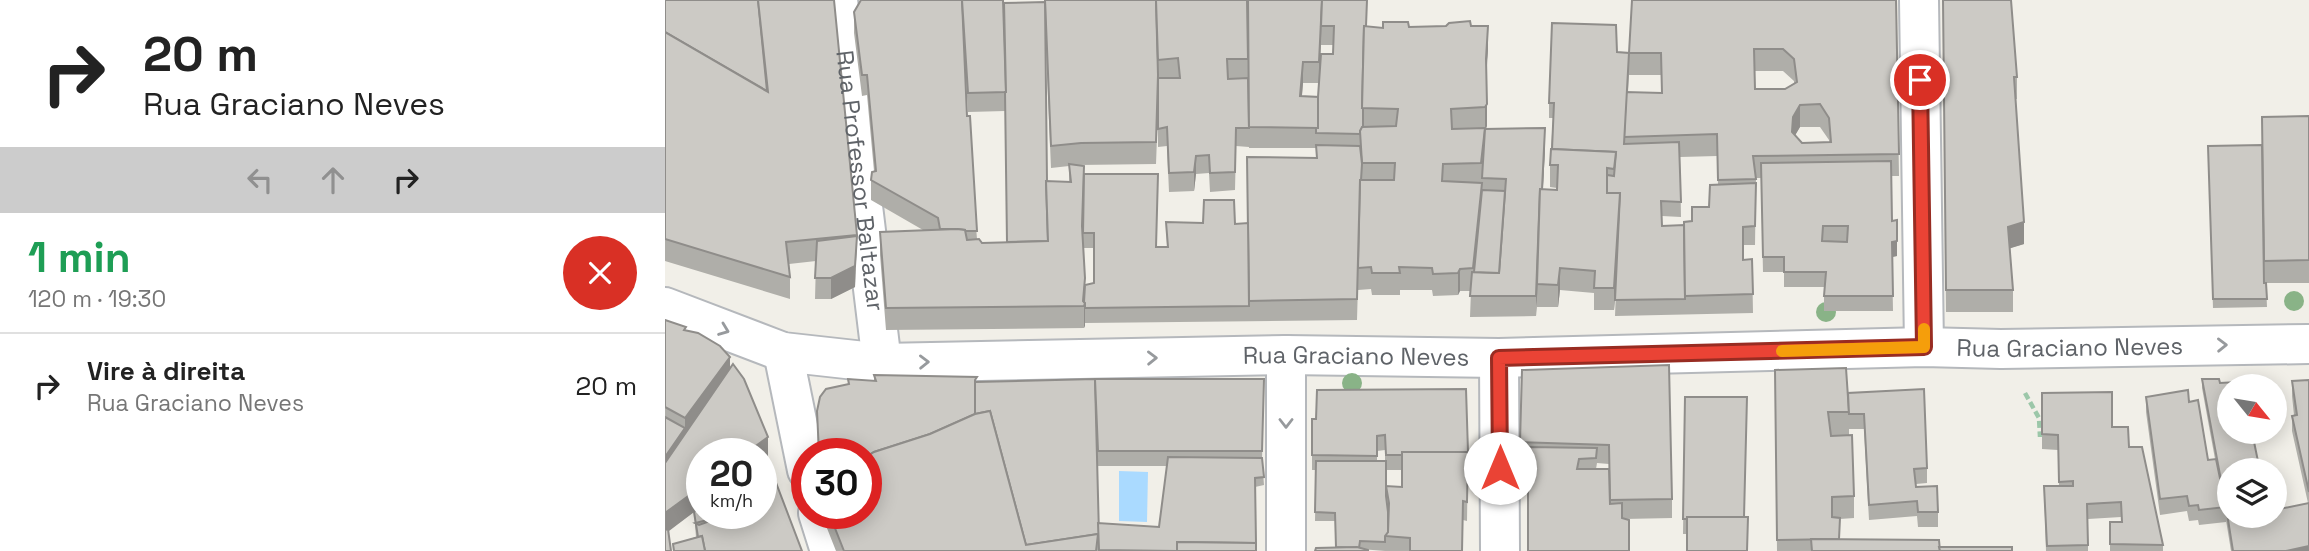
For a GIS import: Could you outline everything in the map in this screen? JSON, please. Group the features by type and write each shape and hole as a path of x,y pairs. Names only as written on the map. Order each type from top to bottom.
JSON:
{"street":[{"name":"Rua Professor Baltazar","path":"838,0 881,363"},
{"path":"1919,0 1924,347"},
{"name":"Rua Graciano Neves","path":"665,307 783,352 881,363 1286,355 1499,358 1924,347 2001,349 2309,344"},
{"path":"783,352 800,438"},
{"path":"1286,355 1286,551"},
{"path":"1499,358 1500,551"},
{"path":"823,529 830,551"}],"water":[{"path":"1119,471 1148,472 1147,522 1119,521"}],"building":[{"path":"665,0 758,0 767,91 665,32"},
{"path":"758,0 834,0 857,235 786,242 790,277 665,239 665,32 768,92"},
{"path":"861,0 962,0 967,116 970,116 977,231 940,229 938,218 871,180 872,172 876,171 867,75 862,75 854,12"},
{"path":"962,0 1003,0 1006,92 968,93"},
{"path":"1045,0 1156,0 1156,142 1051,146"},
{"path":"1156,0 1247,0 1248,59 1227,59 1228,79 1248,78 1249,128 1236,128 1235,172 1210,173 1209,155 1196,156 1194,172 1169,173 1167,127 1158,129 1158,78 1180,78 1178,58 1158,60"},
{"path":"1248,0 1322,0 1319,62 1303,62 1300,96 1319,97 1318,128 1249,127"},
{"path":"1322,0 1367,0 1364,26 1363,127 1360,134 1316,133 1321,54 1333,54 1334,26 1321,26"},
{"path":"1632,0 1896,0 1899,154 1753,156 1756,179 1718,180 1717,134 1624,137 1626,92 1662,93 1661,53 1629,53","holes":["1754,49 1783,49 1794,59 1797,82 1785,89 1755,89","1820,104 1829,118 1831,142 1802,143 1792,132 1793,117 1800,105"]},
{"path":"1943,0 2011,0 2024,222 2008,227 2013,290 1946,290"},
{"path":"1045,2 1048,241 1007,242 1004,3"},
{"path":"1470,21 1471,26 1488,26 1487,104 1485,107 1451,109 1452,129 1485,128 1481,163 1443,164 1442,181 1482,183 1473,268 1460,269 1458,273 1433,274 1432,268 1399,267 1400,273 1372,273 1371,267 1358,268 1360,180 1394,180 1395,163 1362,163 1360,131 1362,127 1396,126 1398,109 1362,108 1364,26 1383,28 1383,22 1408,22 1409,27 1446,26 1449,23"},
{"path":"1552,23 1616,25 1617,52 1629,53 1624,144 1679,142 1681,202 1661,201 1662,226 1684,225 1685,299 1615,300 1620,193 1607,193 1607,175 1614,176 1616,152 1552,149 1554,103 1549,103"},
{"path":"2309,116 2309,260 2264,261 2262,117"},
{"path":"1545,128 1536,296 1470,296 1472,272 1499,273 1506,179 1482,178 1485,129"},
{"path":"1316,145 1360,146 1362,164 1357,299 1249,301 1247,157 1317,158"},
{"path":"2262,145 2264,283 2267,299 2213,299 2208,146"},
{"path":"1551,149 1616,152 1614,169 1607,168 1607,193 1620,193 1614,288 1594,288 1595,271 1560,268 1558,285 1537,284 1540,189 1557,190 1558,165 1550,165"},
{"path":"1891,161 1892,221 1897,220 1897,241 1892,242 1893,296 1824,296 1826,272 1784,272 1784,257 1763,257 1761,163","holes":["1823,226 1848,226 1847,242 1822,241"]},
{"path":"1069,164 1084,166 1084,306 886,308 880,232 957,229 965,230 967,240 979,239 982,243 1048,241 1046,181 1071,182"},
{"path":"1084,174 1158,174 1156,247 1168,247 1166,222 1203,223 1204,200 1234,200 1235,224 1248,223 1249,306 1085,308 1085,285 1094,283 1094,233 1083,233"},
{"path":"1756,183 1755,226 1743,227 1743,260 1752,259 1753,294 1685,296 1684,222 1692,221 1692,207 1709,207 1710,185"},
{"path":"1482,190 1505,191 1499,273 1474,272"},
{"path":"857,236 855,266 831,278 815,278 817,241"},
{"path":"665,320 686,327 684,330 698,333 720,346 730,357 685,418 665,407"},
{"path":"733,364 744,379 768,437 686,438 686,498 665,513 665,463"},
{"path":"1669,365 1672,499 1610,500 1609,445 1520,442 1522,370"},
{"path":"1846,368 1849,412 1828,412 1831,436 1852,435 1854,496 1832,497 1832,517 1840,518 1839,539 1777,540 1775,370"},
{"path":"874,375 977,377 975,414 930,434 882,449 882,438 818,438 817,411 820,397 826,389 849,384 848,379 876,381"},
{"path":"1095,379 1099,535 1026,545 990,411 975,414 975,382"},
{"path":"1095,379 1264,379 1262,451 1098,451"},
{"path":"2202,379 2217,379 2217,444 2254,444 2257,458 2217,459"},
{"path":"2309,380 2309,492 2292,416 2297,415 2292,381"},
{"path":"1466,389 1468,452 1402,452 1402,455 1386,455 1385,435 1377,436 1377,456 1312,455 1312,419 1316,419 1317,390"},
{"path":"1924,389 1927,468 1914,469 1916,487 1937,486 1938,512 1918,512 1917,501 1869,505 1864,414 1849,414 1848,393"},
{"path":"2188,390 2189,402 2198,400 2208,460 2216,459 2217,464 2217,508 2199,510 2198,505 2189,506 2187,496 2160,499 2146,397"},
{"path":"2112,392 2112,427 2128,427 2129,447 2142,447 2163,545 2110,544 2110,522 2122,522 2121,502 2087,504 2088,545 2047,546 2044,486 2073,486 2073,481 2059,482 2058,435 2042,434 2042,393"},
{"path":"1685,397 1747,397 1744,517 1683,519"},
{"path":"990,411 1026,545 1098,534 1096,551 844,551 835,529 882,529 882,449 930,434 975,414"},
{"path":"665,417 685,428 665,457"},
{"path":"1528,447 1597,448 1596,458 1579,459 1577,469 1609,469 1610,504 1622,503 1622,518 1629,520 1629,551 1528,551"},
{"path":"1402,452 1468,452 1462,551 1410,551 1410,538 1385,536 1388,532 1389,503 1386,486 1402,487"},
{"path":"1168,457 1262,458 1264,477 1255,478 1256,543 1177,542 1177,551 1099,550 1098,523 1159,527"},
{"path":"1316,461 1386,461 1388,532 1385,542 1360,541 1359,548 1336,547 1335,513 1315,512"},
{"path":"777,485 791,522 791,529 794,529 802,551 705,551 702,536 698,537 697,529 777,529"},
{"path":"2309,503 2309,546 2286,551 2233,551 2229,528 2287,528 2287,508"},
{"path":"1687,517 1748,517 1747,551 1687,551"},
{"path":"668,529 671,551 665,551 665,530"},
{"path":"702,536 705,551 674,551 673,544"},
{"path":"1811,539 1939,540 1940,551 1812,551"},
{"path":"1177,542 1256,543 1256,551 1177,551"},
{"path":"1357,547 1368,551 1315,551 1316,548"},
{"path":"1939,547 2012,547 2012,551 1940,551"}],"slow traffic":[{"path":"1782,351 1924,347 1924,329"}],"route":[{"path":"1500,468 1499,358 1924,347 1920,80"}]}
